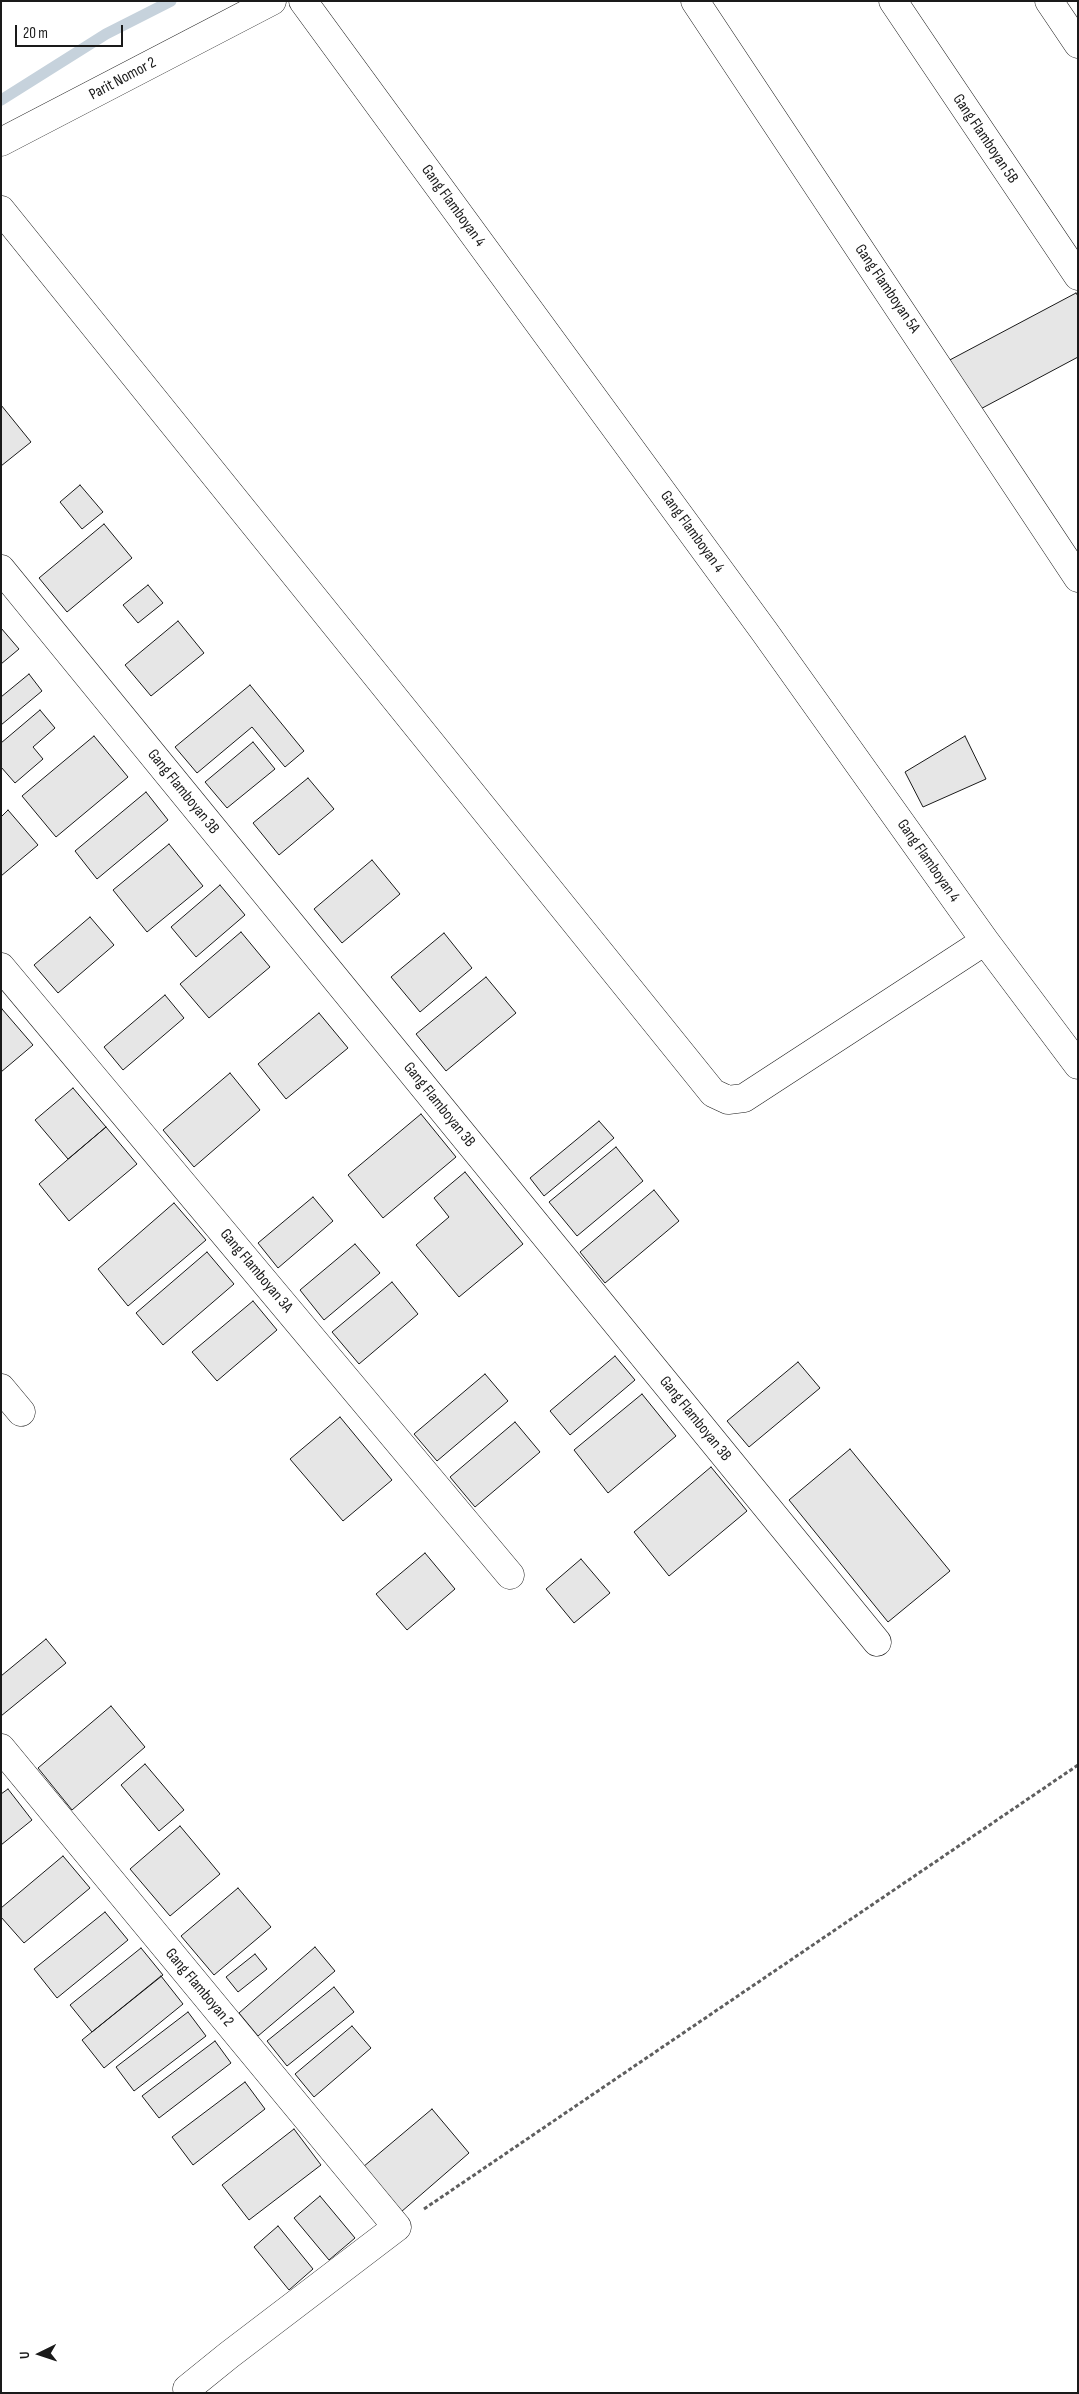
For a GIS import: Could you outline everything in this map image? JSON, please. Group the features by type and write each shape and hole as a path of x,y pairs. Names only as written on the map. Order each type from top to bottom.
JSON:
{"street":[{"name":"Parit Nomor 2","path":"1,142 272,1"},
{"name":"Gang Flamboyan 4","path":"303,1 764,631 984,941 1078,1065"},
{"name":"Gang Flamboyan 5A","path":"695,1 1078,578"},
{"name":"Gang Flamboyan 5B","path":"893,1 1078,276"},
{"path":"1049,1 1078,44"},
{"path":"1,210 713,1093 728,1100 744,1098 984,941"},
{"name":"Gang Flamboyan 3B","path":"1,569 877,1642"},
{"name":"Gang Flamboyan 3A","path":"1,967 510,1575"},
{"path":"1,1388 21,1412"},
{"name":"Gang Flamboyan 2","path":"1,1748 397,2228"},
{"path":"189,2393 187,2389 229,2355 397,2228"}],"path":[{"path":"397,2228 1078,1765"}],"building":[{"path":"1076,293 1078,296 1078,357 973,413 946,362"},
{"path":"1,405 31,442 1,466"},
{"path":"80,485 103,512 82,529 60,502"},
{"path":"104,524 132,558 67,612 39,578"},
{"path":"148,585 163,603 138,623 123,605"},
{"path":"178,621 204,653 151,696 125,665"},
{"path":"1,628 19,649 1,664"},
{"path":"29,674 42,691 1,725 1,697"},
{"path":"250,685 304,751 285,767 252,727 197,773 175,747"},
{"path":"40,710 55,728 33,747 43,759 15,783 1,767 1,743"},
{"path":"94,736 128,777 56,837 22,796"},
{"path":"965,736 986,779 923,807 905,772"},
{"path":"253,742 275,769 227,808 205,782"},
{"path":"308,778 334,809 279,855 253,823"},
{"path":"146,792 168,820 97,879 75,851"},
{"path":"8,810 38,845 1,876 1,817"},
{"path":"169,844 203,886 147,932 113,890"},
{"path":"372,860 400,894 342,943 314,909"},
{"path":"220,885 245,915 196,957 171,927"},
{"path":"90,917 114,945 58,993 34,965"},
{"path":"241,932 270,967 209,1018 180,984"},
{"path":"444,933 472,968 420,1012 391,977"},
{"path":"486,977 516,1013 446,1071 416,1034"},
{"path":"165,995 184,1018 123,1070 104,1047"},
{"path":"1,1010 33,1045 1,1072"},
{"path":"319,1013 348,1048 286,1099 258,1064"},
{"path":"230,1073 260,1110 194,1167 163,1130"},
{"path":"73,1088 106,1127 68,1159 35,1120"},
{"path":"421,1114 456,1157 383,1218 348,1175"},
{"path":"599,1121 614,1138 544,1196 530,1178"},
{"path":"106,1127 137,1164 69,1221 39,1184"},
{"path":"616,1147 643,1181 577,1236 549,1202"},
{"path":"465,1172 523,1244 459,1297 416,1245 449,1217 434,1198"},
{"path":"654,1190 679,1221 605,1283 580,1252"},
{"path":"313,1197 333,1221 278,1268 258,1243"},
{"path":"174,1203 206,1240 128,1306 98,1269"},
{"path":"355,1244 380,1273 324,1320 300,1290"},
{"path":"207,1252 234,1284 163,1345 136,1313"},
{"path":"392,1282 418,1314 359,1364 332,1332"},
{"path":"253,1301 277,1330 217,1381 192,1352"},
{"path":"615,1356 635,1380 570,1435 550,1411"},
{"path":"798,1362 820,1388 749,1447 727,1421"},
{"path":"485,1374 508,1401 437,1461 414,1434"},
{"path":"642,1394 676,1436 608,1493 574,1450"},
{"path":"340,1417 392,1480 343,1521 290,1459"},
{"path":"515,1422 540,1452 475,1507 450,1477"},
{"path":"850,1449 950,1571 888,1622 789,1500"},
{"path":"711,1467 747,1511 669,1576 634,1532"},
{"path":"425,1553 455,1589 407,1630 376,1594"},
{"path":"581,1559 610,1593 574,1623 546,1589"},
{"path":"46,1639 66,1663 1,1716 1,1676"},
{"path":"111,1706 145,1747 72,1810 38,1768"},
{"path":"145,1764 184,1810 159,1831 121,1785"},
{"path":"8,1789 32,1820 1,1845 1,1794"},
{"path":"180,1826 220,1874 170,1916 130,1869"},
{"path":"63,1856 90,1888 24,1943 1,1917 1,1908"},
{"path":"238,1888 271,1927 214,1975 181,1936"},
{"path":"105,1912 128,1940 57,1998 34,1969"},
{"path":"315,1947 335,1971 258,2036 239,2013"},
{"path":"141,1948 163,1975 92,2032 70,2005"},
{"path":"255,1954 267,1969 238,1992 226,1977"},
{"path":"161,1976 183,2004 104,2068 82,2040"},
{"path":"334,1987 354,2012 287,2066 267,2041"},
{"path":"188,2012 206,2036 134,2091 116,2067"},
{"path":"352,2026 371,2048 314,2097 295,2074"},
{"path":"215,2041 231,2063 159,2118 142,2096"},
{"path":"245,2082 265,2109 193,2165 172,2137"},
{"path":"432,2109 469,2153 401,2212 363,2167"},
{"path":"294,2129 321,2165 249,2220 222,2185"},
{"path":"320,2196 355,2238 329,2260 294,2218"},
{"path":"278,2226 313,2269 289,2290 254,2247"}],"waterway":[{"path":"1,100 106,34 171,1"}]}
